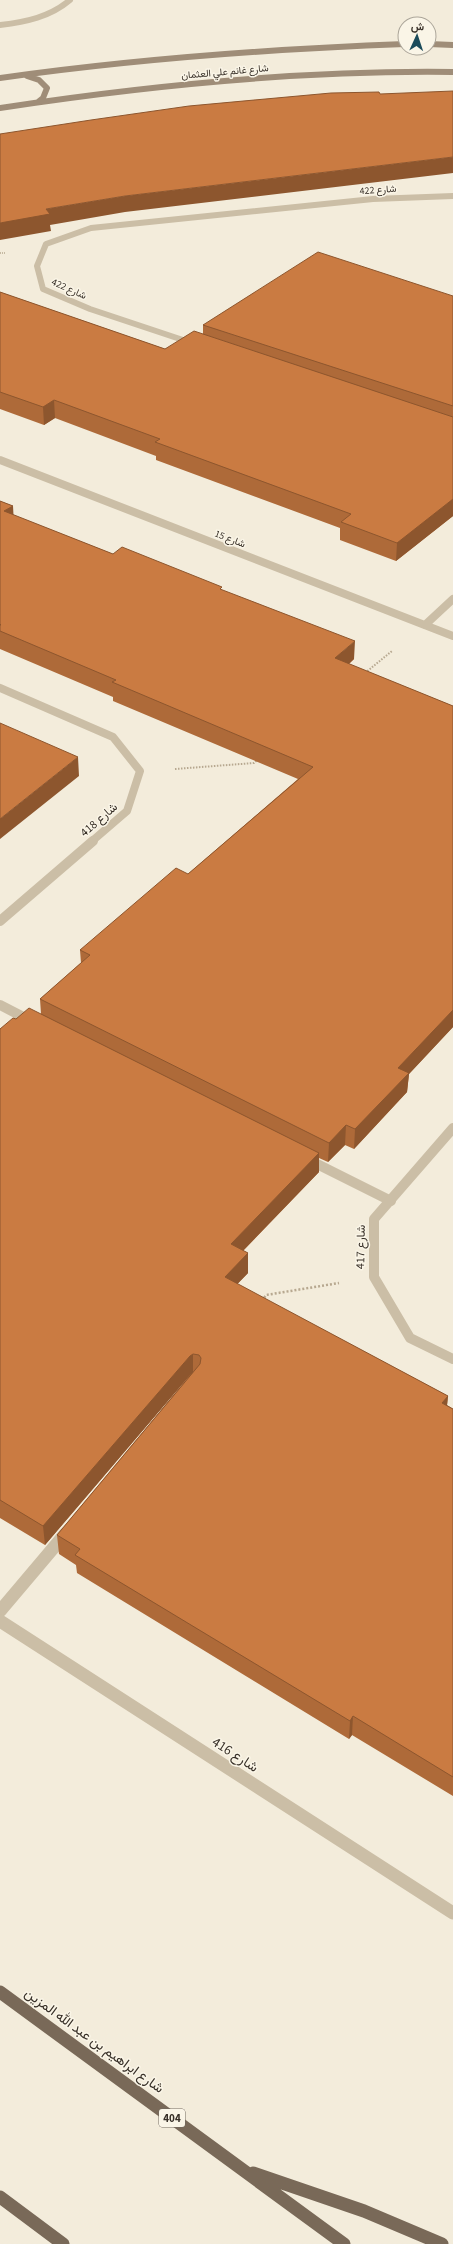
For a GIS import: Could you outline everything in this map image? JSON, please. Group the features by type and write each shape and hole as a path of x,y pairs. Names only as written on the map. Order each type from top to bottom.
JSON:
{"main road":[{"name":"شارع ابراهيم بن عبد الله المزين","path":"0,1992 344,2244"},
{"path":"244,2170 364,2211 442,2244"},
{"path":"0,2197 63,2244"}],"street":[{"path":"0,25 26,23 62,8 70,0"},
{"name":"شارع غانم علي العثمان","path":"0,78 223,53 397,44"},
{"path":"437,44 453,44"},
{"name":"شارع غانم علي العثمان","path":"0,108 160,86 284,76 363,72 453,72"},
{"path":"23,75 39,80 47,88 43,98 38,102"},
{"name":"شارع 422","path":"196,344 90,309 43,288 37,266 46,244 91,228 373,199 453,196"},
{"name":"شارع 15","path":"0,460 453,636"},
{"path":"425,625 453,599"},
{"path":"0,688 113,737 140,772"},
{"name":"شارع 418","path":"0,921 127,811 140,772"},
{"path":"0,1005 43,1027"},
{"name":"شارع 417","path":"453,1128 374,1219 374,1277 410,1338 453,1359"},
{"path":"298,1154 391,1201"},
{"path":"0,1611 72,1525"},
{"name":"شارع 416","path":"0,1621 453,1913"}],"path":[{"path":"364,674 425,625"},
{"path":"140,772 254,763 260,758"},
{"path":"256,1307 266,1295 374,1277"}],"building":[{"path":"453,91 453,157 125,196 46,209 50,214 0,223 0,134 189,106 331,93 379,92 380,94"},
{"path":"318,252 453,296 453,406 203,325"},
{"path":"0,292 165,349 194,331 453,417 453,499 397,543 341,522 351,514 155,442 160,439 54,400 43,407 0,392"},
{"path":"0,501 13,506 4,511 113,554 122,547 222,587 220,589 355,641 335,658 453,706 453,1010 398,1068 409,1073 355,1129 346,1125 329,1143 40,999 90,955 80,950 176,868 188,874 313,767 112,682 116,680 0,631"},
{"path":"0,723 78,757 0,819"},
{"path":"29,1008 319,1153 231,1244 248,1253 225,1277 448,1396 442,1403 453,1409 453,1777 353,1716 350,1721 75,1555 80,1549 57,1535 200,1364 201,1358 199,1355 193,1354 190,1356 43,1526 0,1500 0,1029 13,1018 16,1019"}]}
